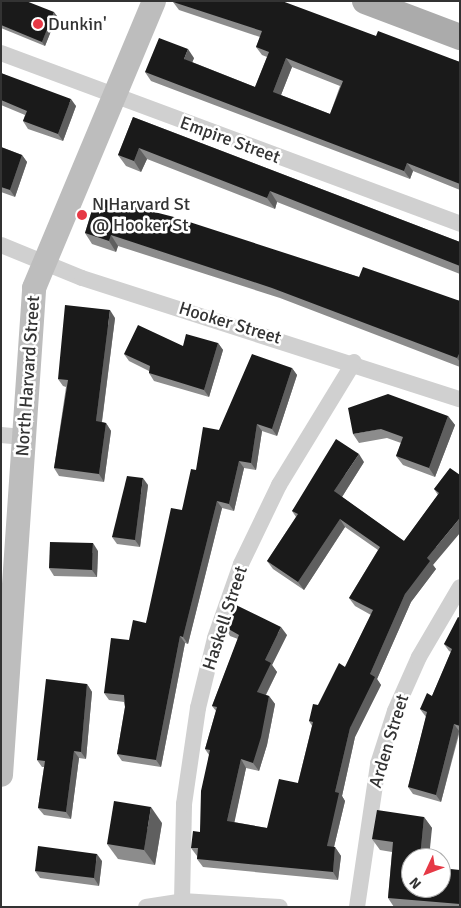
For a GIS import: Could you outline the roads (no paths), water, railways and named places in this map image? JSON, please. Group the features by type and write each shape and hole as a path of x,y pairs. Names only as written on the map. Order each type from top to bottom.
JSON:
{"main road":[{"name":"North Harvard Street","path":"1,775 12,436 32,299 42,260 154,1"},
{"path":"366,1 460,37"}],"street":[{"name":"Empire Street","path":"1,53 113,97 460,224"},
{"name":"Hooker Street","path":"1,245 42,260 82,278 354,362 460,399"},
{"name":"Haskell Street","path":"182,901 184,804 198,708 215,638 241,564 279,485 354,362"},
{"name":"Arden Street","path":"357,907 378,764 395,711 419,657 460,587"},
{"path":"146,907 182,901 280,907"}],"place":[{"name":"Dunkin'","path":"38,24"},
{"name":"N Harvard St @ Hooker St","path":"82,215"}]}
